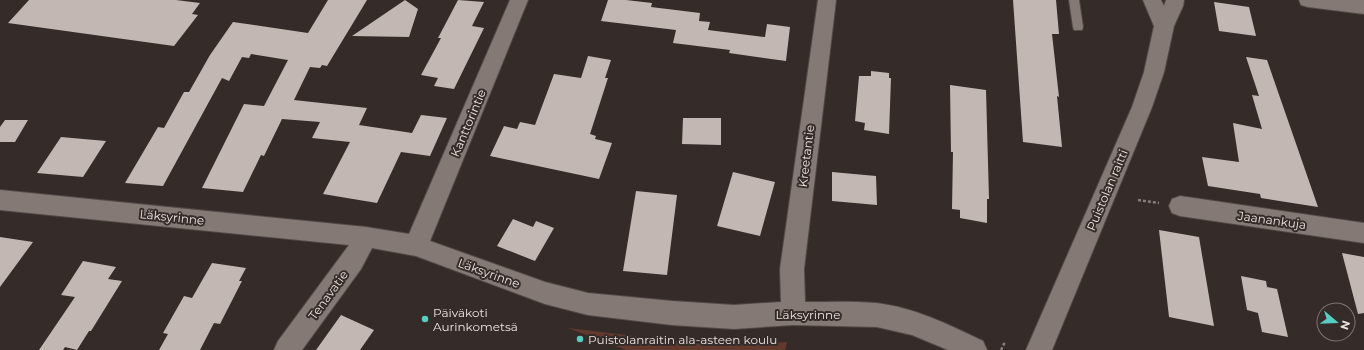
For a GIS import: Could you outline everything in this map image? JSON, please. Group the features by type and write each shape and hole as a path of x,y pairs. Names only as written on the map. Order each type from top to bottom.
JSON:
{"street":[{"name":"Kanttorintie","path":"416,246 520,0"},
{"name":"Kreetantie","path":"793,312 792,269 827,0"},
{"path":"1152,0 1164,26"},
{"name":"Puistolan raitti","path":"1039,350 1142,107 1154,72 1164,26 1174,6 1175,0"},
{"path":"1308,0 1364,8"},
{"name":"Läksyrinne","path":"0,200 366,237 416,246 545,293 588,304 672,313 734,317 793,312 877,315 912,323 944,335 974,350"},
{"name":"Jaanankuja","path":"1180,206 1364,233"},
{"name":"Tenavatie","path":"287,350 353,261 366,237"}],"lane":[{"path":"1074,0 1078,27"}],"path":[{"path":"1001,350 1005,342"}],"shaded area":[{"path":"568,328 718,346 787,342 785,350 626,350"}],"building":[{"path":"29,0 176,0 200,3 192,14 198,15 174,46 8,23"},
{"path":"328,0 367,0 327,66 322,65 320,68 310,67 294,100 367,108 359,125 412,133 421,115 447,118 430,156 401,152 377,203 323,194 350,142 312,138 320,122 282,119 264,156 261,155 243,192 202,188 244,104 264,106 288,60 251,54 249,58 242,57 229,81 222,78 163,186 125,183 158,127 164,128 184,92 189,92 210,55 233,22 308,33"},
{"path":"405,0 418,9 409,37 352,36"},
{"path":"458,0 484,2 472,26 484,28 454,89 434,86 438,78 421,75 441,38 438,38"},
{"path":"608,0 626,0 652,3 651,7 700,13 699,21 710,22 708,30 765,37 767,24 790,27 786,61 729,53 730,50 673,43 676,30 601,21"},
{"path":"1013,0 1056,0 1059,34 1052,34 1059,97 1057,96 1062,147 1023,142"},
{"path":"1214,2 1249,7 1256,36 1219,31"},
{"path":"588,56 611,60 605,78 608,78 590,134 596,136 595,139 612,143 599,179 490,156 504,126 517,129 520,122 535,125 554,74 581,78"},
{"path":"1246,57 1267,60 1318,207 1261,198 1260,194 1208,186 1202,157 1239,162 1233,123 1262,129 1252,95 1259,96"},
{"path":"871,71 889,73 889,78 891,78 889,134 864,130 865,123 855,121 859,76 871,76"},
{"path":"950,85 986,90 989,199 987,199 987,223 960,218 960,210 952,209 953,152 951,152"},
{"path":"683,118 721,118 721,145 682,144"},
{"path":"5,120 28,120 15,142 0,142 0,127"},
{"path":"61,137 106,141 83,177 37,173"},
{"path":"733,172 775,182 760,236 717,226"},
{"path":"832,172 876,176 877,205 832,201"},
{"path":"636,191 677,195 667,275 623,271"},
{"path":"513,219 533,227 536,221 554,228 535,261 497,246"},
{"path":"1159,230 1199,237 1214,326 1169,317"},
{"path":"0,237 33,242 0,287"},
{"path":"1342,253 1364,257 1364,313 1358,314"},
{"path":"83,261 116,267 108,279 122,281 91,331 89,331 77,350 65,347 63,350 39,350 75,297 61,295"},
{"path":"212,263 246,268 239,281 242,281 220,324 214,323 200,350 159,350 168,334 163,333 184,296 192,298"},
{"path":"1241,276 1266,281 1267,287 1277,289 1288,337 1262,332 1258,313 1247,310"},
{"path":"341,315 374,330 360,350 316,350"}],"place":[{"name":"Päiväkoti Aurinkometsä","path":"425,319"},
{"name":"Puistolanraitin ala-asteen koulu","path":"580,339"}]}
